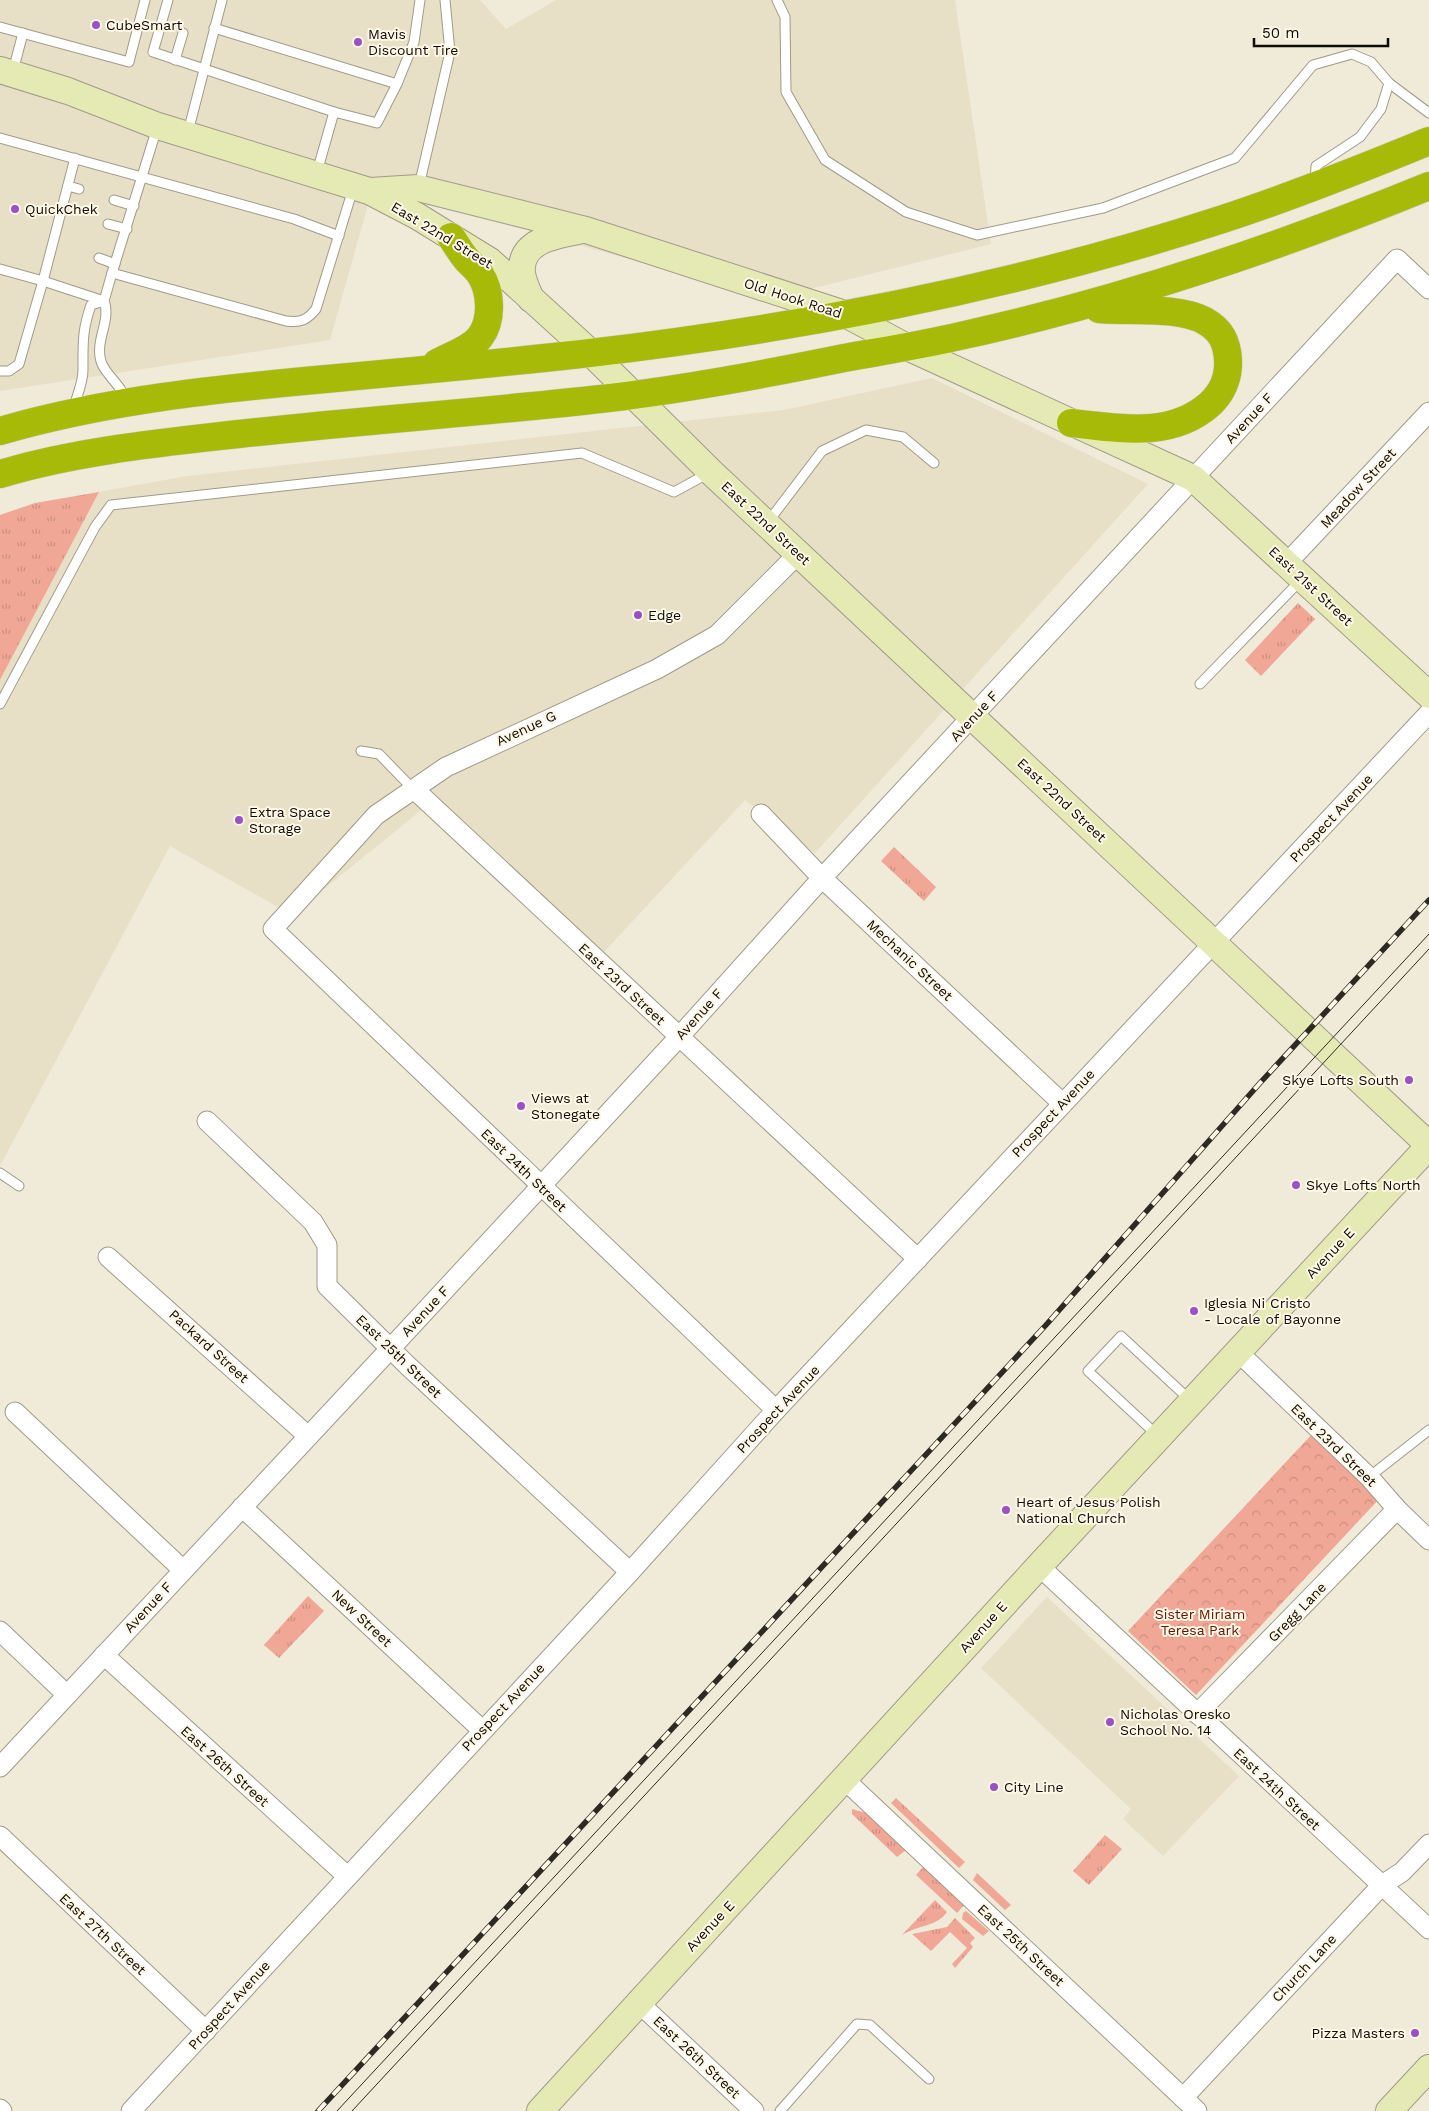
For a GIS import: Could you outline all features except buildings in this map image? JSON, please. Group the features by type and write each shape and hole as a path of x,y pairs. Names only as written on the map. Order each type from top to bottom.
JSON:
{"highway":[{"path":"0,431 35,421 123,402 206,390 591,353 845,314 976,288 1096,257 1221,219 1316,186 1429,141"},
{"path":"0,474 42,461 201,438 630,395 769,373 959,337 1080,306 1229,260 1360,214 1429,186"},
{"path":"426,370 466,348 480,337 488,318 487,290 480,274 466,259 451,237"},
{"path":"1071,423 1134,430 1170,426 1198,415 1218,397 1229,373 1228,351 1222,333 1204,320 1170,312 1080,306"},
{"path":"0,426 24,416 76,400 121,390 281,383"}],"street":[{"name":"East 22nd Street","path":"6,72 158,126 362,189 451,237 490,261 591,353 630,395 710,472 1429,1145"},
{"name":"Old Hook Road","path":"362,189 418,188 586,230 845,314 905,346 1193,478"},
{"path":"531,299 522,273 526,255 537,242 551,236 586,230"},
{"name":"Avenue F","path":"0,1767 390,1349 679,1037 822,878 1397,259 1429,288"},
{"name":"Meadow Street","path":"1295,571 1429,412"},
{"name":"East 21st Street","path":"1193,478 1429,695"},
{"name":"Avenue G","path":"273,929 376,815 415,790 446,766 656,669 717,635 798,554"},
{"name":"Prospect Avenue","path":"131,2111 346,1876 630,1572 776,1410 1429,712"},
{"name":"East 23rd Street","path":"415,790 918,1259"},
{"name":"Mechanic Street","path":"761,814 822,878 1062,1103"},
{"name":"East 24th Street","path":"273,929 776,1410"},
{"name":"East 25th Street","path":"207,1121 313,1222 327,1245 327,1286 390,1349 630,1572"},
{"name":"Avenue E","path":"540,2111 1039,1566 1429,1145"},
{"name":"Packard Street","path":"108,1257 308,1436"},
{"name":"East 23rd Street","path":"1238,1352 1369,1477 1397,1509 1429,1540"},
{"path":"15,1412 183,1570"},
{"name":"New Street","path":"242,1507 482,1730"},
{"name":"Gregg Lane","path":"1197,1714 1397,1509"},
{"name":"East 24th Street","path":"1039,1566 1429,1929"},
{"path":"0,1631 67,1695"},
{"name":"East 26th Street","path":"104,1655 346,1876"},
{"name":"East 25th Street","path":"845,1780 1197,2111"},
{"name":"East 27th Street","path":"0,1836 206,2031"},
{"name":"Church Lane","path":"1183,2098 1382,1885 1402,1872 1429,1844"},
{"name":"East 26th Street","path":"640,2002 754,2111"},
{"path":"1389,2111 1429,2068"}],"lane":[{"path":"0,27 129,62 145,0"},
{"path":"168,0 152,52 204,71 334,112 377,123 397,84 414,42 420,0"},
{"path":"187,134 222,0"},
{"path":"418,188 450,52 445,0"},
{"path":"777,0 784,17 786,92 825,160 906,212 976,235 1102,208 1235,158 1313,65 1352,54 1371,62 1389,83 1429,113"},
{"path":"214,28 397,84"},
{"path":"6,72 23,33"},
{"path":"175,60 183,33"},
{"path":"1316,186 1314,175 1316,166 1360,136 1381,109 1389,83"},
{"path":"316,176 334,112"},
{"path":"121,390 102,364 99,353 108,310 104,301 158,126"},
{"path":"0,138 294,219 339,236"},
{"path":"0,372 9,371 19,364 43,282 57,245 61,211 75,158"},
{"path":"68,186 79,189"},
{"path":"98,258 114,268 298,323 308,319 316,309 339,236 362,189"},
{"path":"114,200 134,206"},
{"path":"61,211 72,214"},
{"path":"108,224 127,228"},
{"path":"0,269 104,301"},
{"path":"76,400 84,371 82,342 84,328 91,305 104,301"},
{"path":"766,524 822,451 866,430 903,437 934,464"},
{"path":"0,704 95,527 112,505 582,453 674,492 710,472"},
{"path":"1200,684 1295,571"},
{"path":"361,751 379,754 415,790"},
{"path":"0,1173 19,1186"},
{"path":"1159,1437 1088,1371 1120,1336 1192,1402"},
{"path":"1369,1477 1429,1430"},
{"path":"780,2111 857,2024 870,2025 929,2079"}],"shaded area":[{"path":"0,0 480,0 506,29 556,0 955,0 991,244 770,299 373,187 330,340 0,391"},
{"path":"932,378 1148,484 815,853 745,800 603,953 435,799 292,915 170,846 0,1166 0,680 99,492 187,476 784,410"},
{"name":"Nicholas Oresko School No. 14","path":"1047,1597 1239,1776 1163,1856 1123,1819 1131,1809 981,1668"}],"green space":[{"path":"99,492 0,680 0,515 35,503"},
{"path":"1298,603 1315,619 1261,676 1245,660"},
{"path":"894,847 936,887 924,901 881,861"},
{"name":"Sister Miriam Teresa Park","path":"1314,1432 1381,1497 1196,1695 1128,1631"},
{"path":"308,1596 324,1611 279,1658 264,1645"},
{"path":"896,1798 965,1862 959,1868 891,1803"},
{"path":"852,1809 866,1813 906,1850 897,1857 852,1814"},
{"path":"1105,1835 1122,1849 1089,1885 1073,1871"},
{"path":"923,1867 964,1905 957,1913 916,1875"},
{"path":"977,1873 1011,1905 1005,1910 973,1880"},
{"path":"935,1900 947,1912 943,1917 938,1921 902,1935"},
{"path":"966,1911 989,1931 983,1936 962,1919 963,1913"},
{"path":"955,1918 975,1938 970,1943 973,1947 955,1968 952,1964 967,1948 950,1932 931,1951 912,1934 947,1927"}],"tram line":[{"path":"337,2111 1429,934"},
{"path":"352,2111 1429,949"}],"railway":[{"path":"318,2111 1046,1325 1260,1083 1429,900"}],"place":[{"name":"CubeSmart","path":"96,25"},
{"name":"Mavis Discount Tire","path":"358,42"},
{"name":"QuickChek","path":"15,209"},
{"name":"Edge","path":"638,615"},
{"name":"Extra Space Storage","path":"239,820"},
{"name":"Skye Lofts South","path":"1409,1080"},
{"name":"Views at Stonegate","path":"521,1106"},
{"name":"Skye Lofts North","path":"1296,1185"},
{"name":"Iglesia Ni Cristo - Locale of Bayonne","path":"1194,1311"},
{"name":"Heart of Jesus Polish National Church","path":"1006,1510"},
{"name":"Nicholas Oresko School No. 14","path":"1110,1722"},
{"name":"City Line","path":"994,1787"},
{"name":"Pizza Masters","path":"1415,2033"}]}
